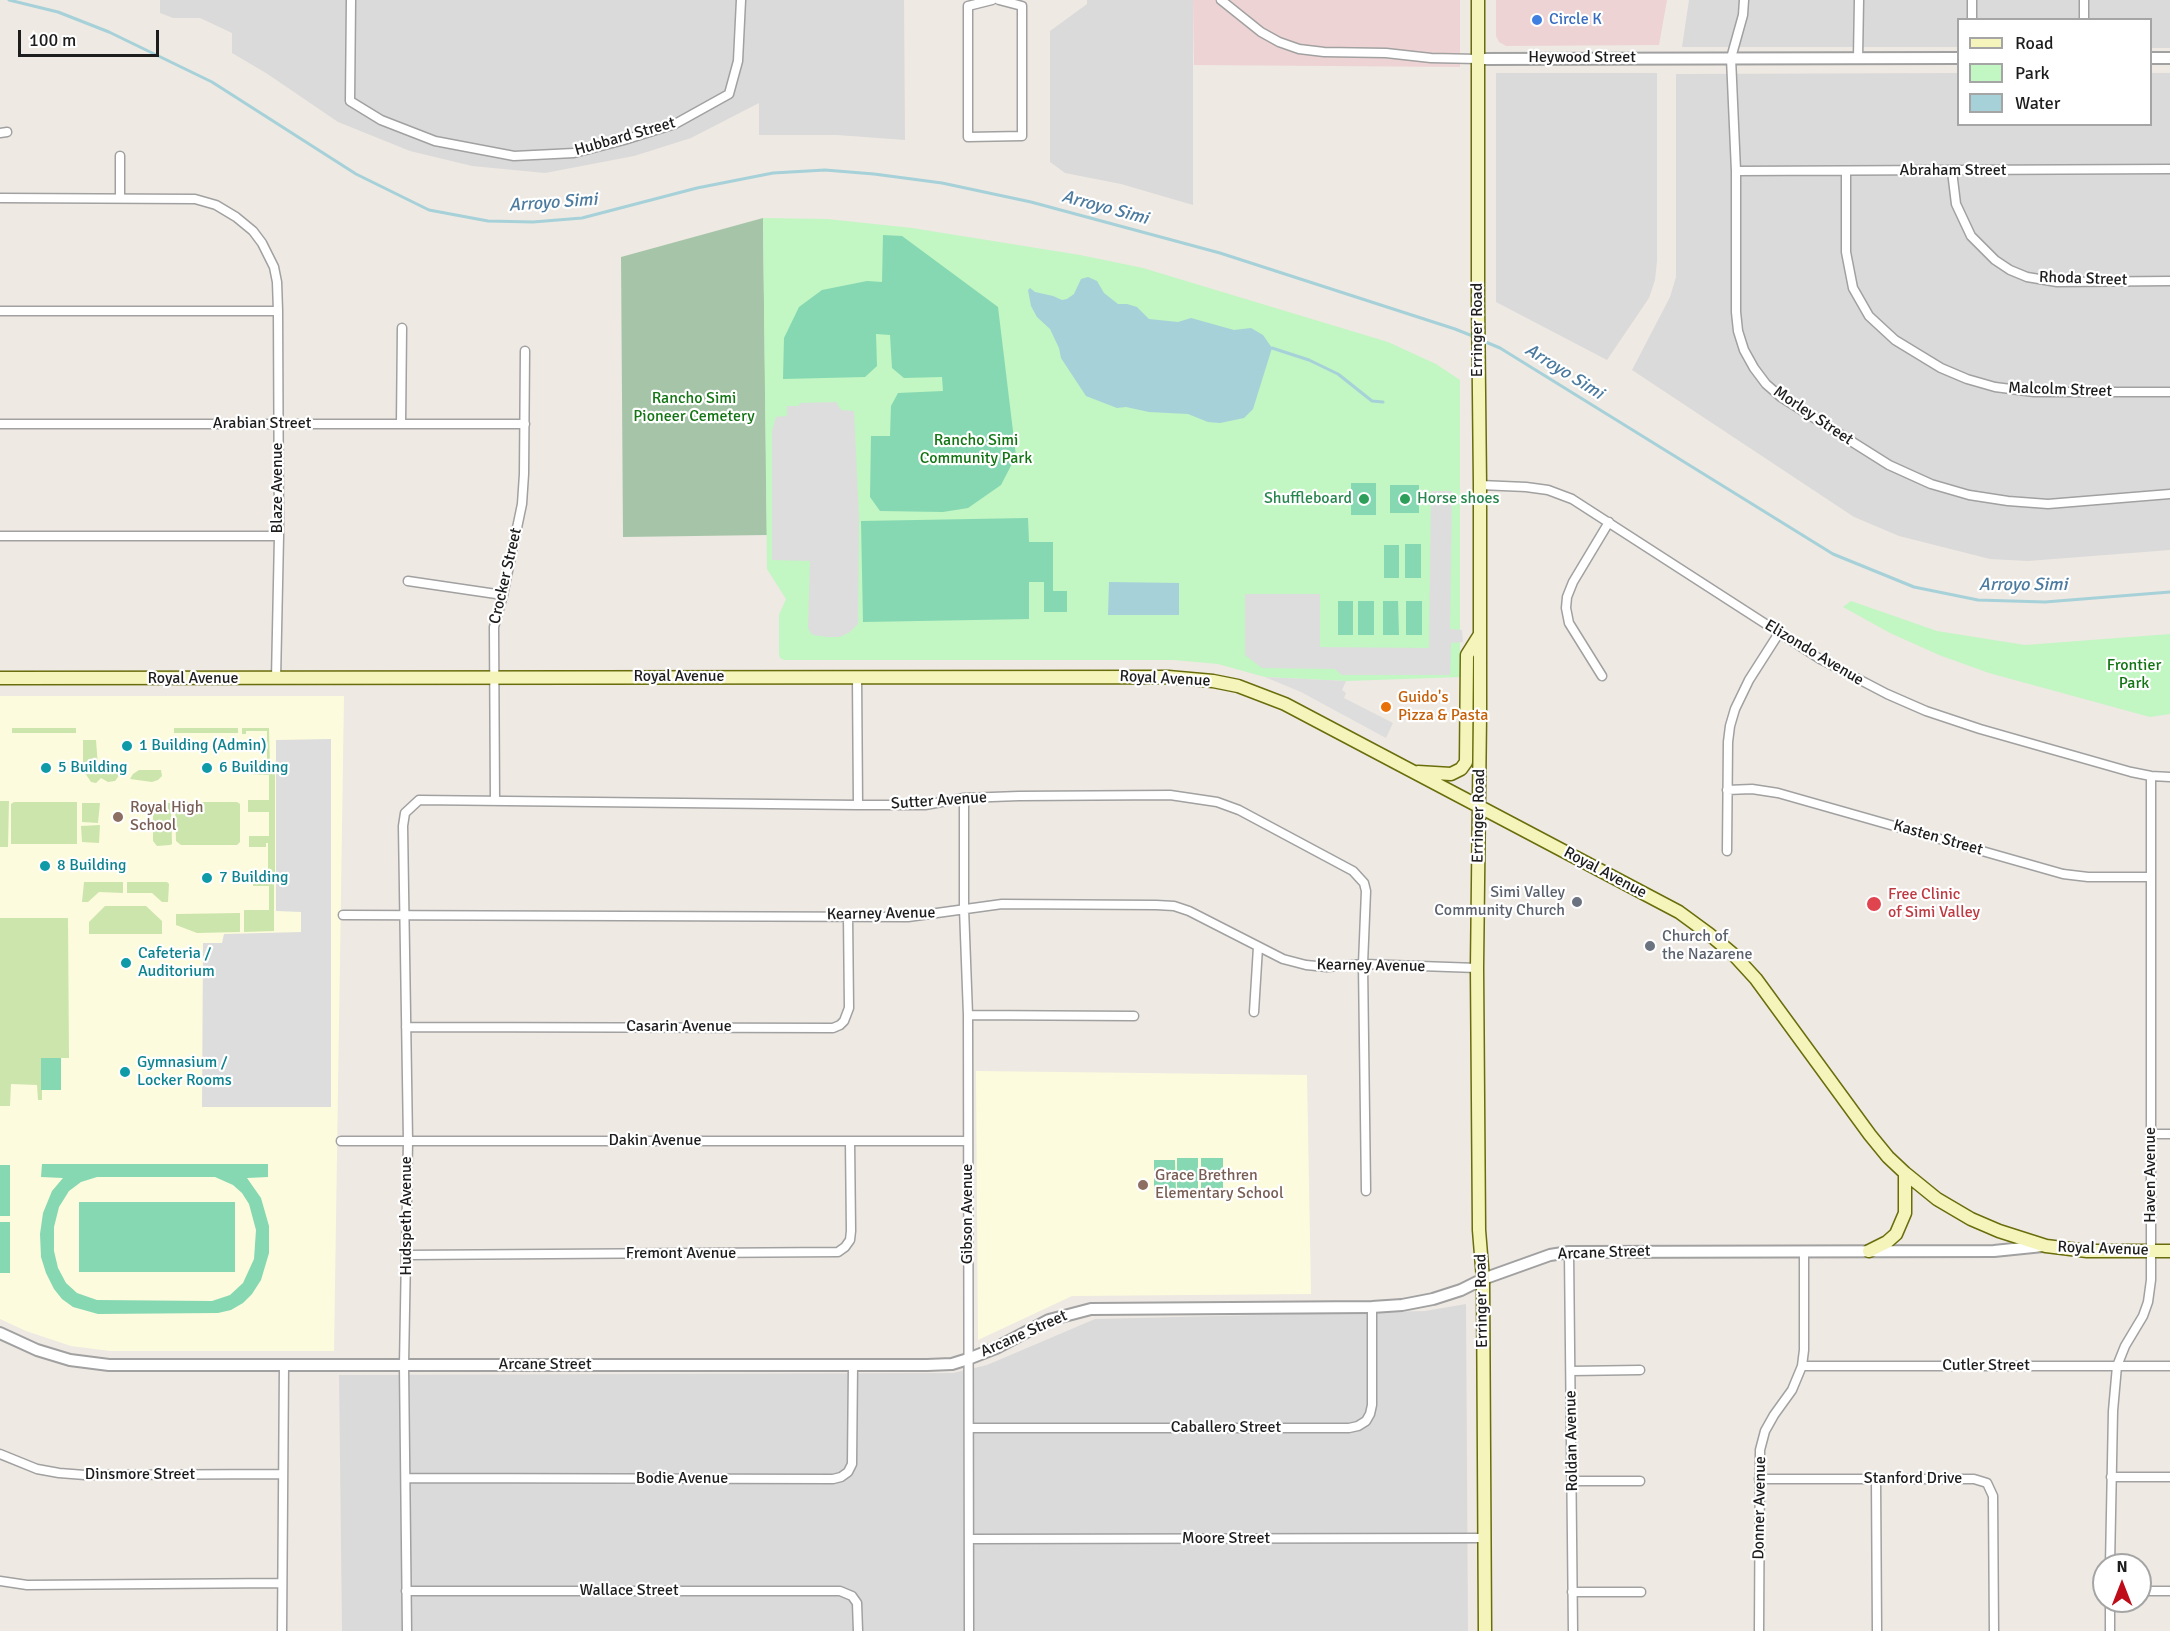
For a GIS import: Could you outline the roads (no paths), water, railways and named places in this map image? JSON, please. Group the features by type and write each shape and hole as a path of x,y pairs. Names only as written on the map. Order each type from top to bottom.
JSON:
{"main road":[{"name":"Erringer Road","path":"1478,0 1480,808 1477,968 1479,1230 1483,1279 1485,1631"},
{"path":"1410,771 1438,775 1451,774 1461,769 1466,762 1467,655 1480,635"},
{"name":"Royal Avenue","path":"0,678 1168,677 1213,681 1248,690 1285,704 1679,912 1709,934 1734,955 1756,979 1870,1135 1905,1173 1937,1199 1971,1219 2004,1233 2046,1246 2087,1251 2170,1251"},
{"path":"1869,1251 1887,1242 1896,1234 1905,1213 1905,1173"}],"street":[{"name":"Hubbard Street","path":"351,0 350,101 381,120 435,141 514,156 574,153 624,140 675,124 729,94 738,62 741,0"},
{"path":"992,0 968,6 969,137 1022,136 1022,6 999,0"},
{"name":"Heywood Street","path":"1221,0 1261,32 1279,42 1299,49 1324,52 1386,53 1431,58 1478,59 1957,58"},
{"name":"Morley Street","path":"1744,0 1743,15 1731,58 1736,171 1736,312 1738,331 1744,350 1766,384 1781,397 1890,465 1931,484 1969,495 2048,504 2170,494"},
{"path":"1858,58 1859,0"},
{"path":"1972,0 1972,18"},
{"path":"2084,0 2084,18"},
{"path":"2152,58 2170,58"},
{"path":"0,198 120,198 120,156"},
{"name":"Abraham Street","path":"1736,171 2170,169"},
{"name":"Malcolm Street","path":"1846,171 1846,252 1851,280 1860,304 1869,316 1895,340 1941,368 1995,387 2034,392 2170,392"},
{"name":"Rhoda Street","path":"1952,171 1956,204 1971,236 1995,260 2010,270 2027,277 2057,282 2170,281"},
{"name":"Blaze Avenue","path":"120,198 195,199 216,205 253,231 274,267 278,311 279,536 276,679"},
{"path":"0,311 278,311"},
{"path":"401,424 402,328"},
{"name":"Crocker Street","path":"495,801 494,627 522,504 525,351"},
{"name":"Arabian Street","path":"0,424 525,424"},
{"name":"Elizondo Avenue","path":"1480,485 1548,490 1572,499 1779,633 1852,677 1926,711 1980,729 2151,776 2170,777"},
{"path":"1602,676 1569,623 1566,608 1567,597 1573,582 1609,522"},
{"path":"0,536 279,536"},
{"path":"408,581 503,595"},
{"path":"1727,851 1728,742 1735,709 1749,680 1779,633"},
{"path":"857,677 858,805"},
{"name":"Haven Avenue","path":"2110,1553 2113,1411 2117,1366 2125,1346 2143,1316 2148,1302 2151,1280 2151,776"},
{"name":"Kasten Street","path":"1727,790 1752,789 1778,793 2063,874 2088,877 2151,877"},
{"name":"Sutter Avenue","path":"412,805 419,800 925,805 964,798 1170,795 1217,802 1239,810 1353,871 1360,876 1366,891 1363,964 1366,1191"},
{"name":"Gibson Avenue","path":"964,798 964,908 968,1015 969,1631"},
{"name":"Hudspeth Avenue","path":"407,1631 405,1365 408,1141 403,826 405,813 412,805"},
{"name":"Kearney Avenue","path":"343,915 908,916 1002,904 1174,906 1189,911 1283,959 1306,965 1327,967 1363,964 1477,968"},
{"name":"Casarin Avenue","path":"406,1027 833,1028 844,1021 849,1008 848,916"},
{"path":"1254,1012 1258,947"},
{"path":"968,1015 1134,1017"},
{"path":"2151,1134 2170,1134"},
{"name":"Dakin Avenue","path":"341,1141 968,1141"},
{"name":"Fremont Avenue","path":"408,1254 838,1252 850,1240 851,1231 850,1141"},
{"name":"Arcane Street","path":"0,1333 37,1350 70,1360 90,1363 952,1364 996,1348 1049,1320 1091,1309 1402,1305 1433,1299 1550,1255 1569,1252 1994,1251 2046,1246"},
{"name":"Donner Avenue","path":"1759,1631 1760,1450 1774,1414 1792,1390 1802,1366 1804,1251"},
{"name":"Roldan Avenue","path":"1569,1252 1573,1631"},
{"name":"Caballero Street","path":"969,1428 1325,1428 1358,1426 1366,1421 1372,1405 1372,1307"},
{"path":"282,1631 284,1365"},
{"name":"Bodie Avenue","path":"406,1478 833,1479 848,1472 852,1464 853,1365"},
{"name":"Cutler Street","path":"1802,1366 2170,1366"},
{"path":"1571,1371 1640,1370"},
{"name":"Dinsmore Street","path":"0,1454 37,1469 85,1475 283,1474"},
{"path":"2111,1477 2170,1478"},
{"name":"Stanford Drive","path":"1760,1479 1974,1479 1987,1483 1993,1496 1994,1631"},
{"path":"1876,1479 1877,1631"},
{"path":"1572,1481 1640,1481"},
{"name":"Moore Street","path":"969,1539 1484,1538"},
{"path":"0,1581 27,1585 281,1583"},
{"name":"Wallace Street","path":"406,1591 840,1591 852,1596 857,1603 858,1631"},
{"path":"2152,1591 2170,1591"},
{"path":"1572,1592 1641,1592"},
{"path":"2110,1613 2110,1631"}],"water":[{"path":"1088,277 1097,281 1104,293 1118,304 1137,307 1149,319 1178,322 1191,318 1234,330 1251,328 1263,335 1272,348 1253,409 1244,418 1220,423 1208,422 1188,414 1117,408 1086,396 1061,358 1050,329 1037,317 1031,306 1028,290 1030,288 1035,292 1062,300 1067,299 1074,294 1081,279"},
{"path":"1109,582 1179,583 1179,615 1108,615"}],"waterway":[{"name":"Arroyo Simi","path":"9,0 58,12 109,32 212,82 356,174 429,210 488,221 533,222 582,218 697,188 773,173 825,170 874,174 942,183 1031,202 1220,253 1475,337"},
{"name":"Arroyo Simi","path":"1481,340 1500,348 1833,554 1914,587 1978,600 2045,602 2170,592"},
{"path":"1272,348 1309,360 1338,374 1372,401 1383,402"}],"place":[{"name":"Circle K","path":"1537,20"},
{"name":"Shuffleboard","path":"1364,499"},
{"name":"Horse shoes","path":"1405,499"},
{"name":"Guido's Pizza & Pasta","path":"1386,707"},
{"name":"1 Building (Admin)","path":"127,746"},
{"name":"5 Building","path":"46,768"},
{"name":"6 Building","path":"207,768"},
{"name":"Royal High School","path":"118,817"},
{"name":"8 Building","path":"45,866"},
{"name":"7 Building","path":"207,878"},
{"name":"Simi Valley Community Church","path":"1577,902"},
{"name":"Free Clinic of Simi Valley","path":"1874,904"},
{"name":"Church of the Nazarene","path":"1650,946"},
{"name":"Cafeteria / Auditorium","path":"126,963"},
{"name":"Gymnasium / Locker Rooms","path":"125,1072"},
{"name":"Grace Brethren Elementary School","path":"1143,1185"}],"park label":[{"name":"Rancho Simi Pioneer Cemetery","path":"694,408"},
{"name":"Rancho Simi Community Park","path":"976,450"},
{"name":"Frontier Park","path":"2134,675"}]}
